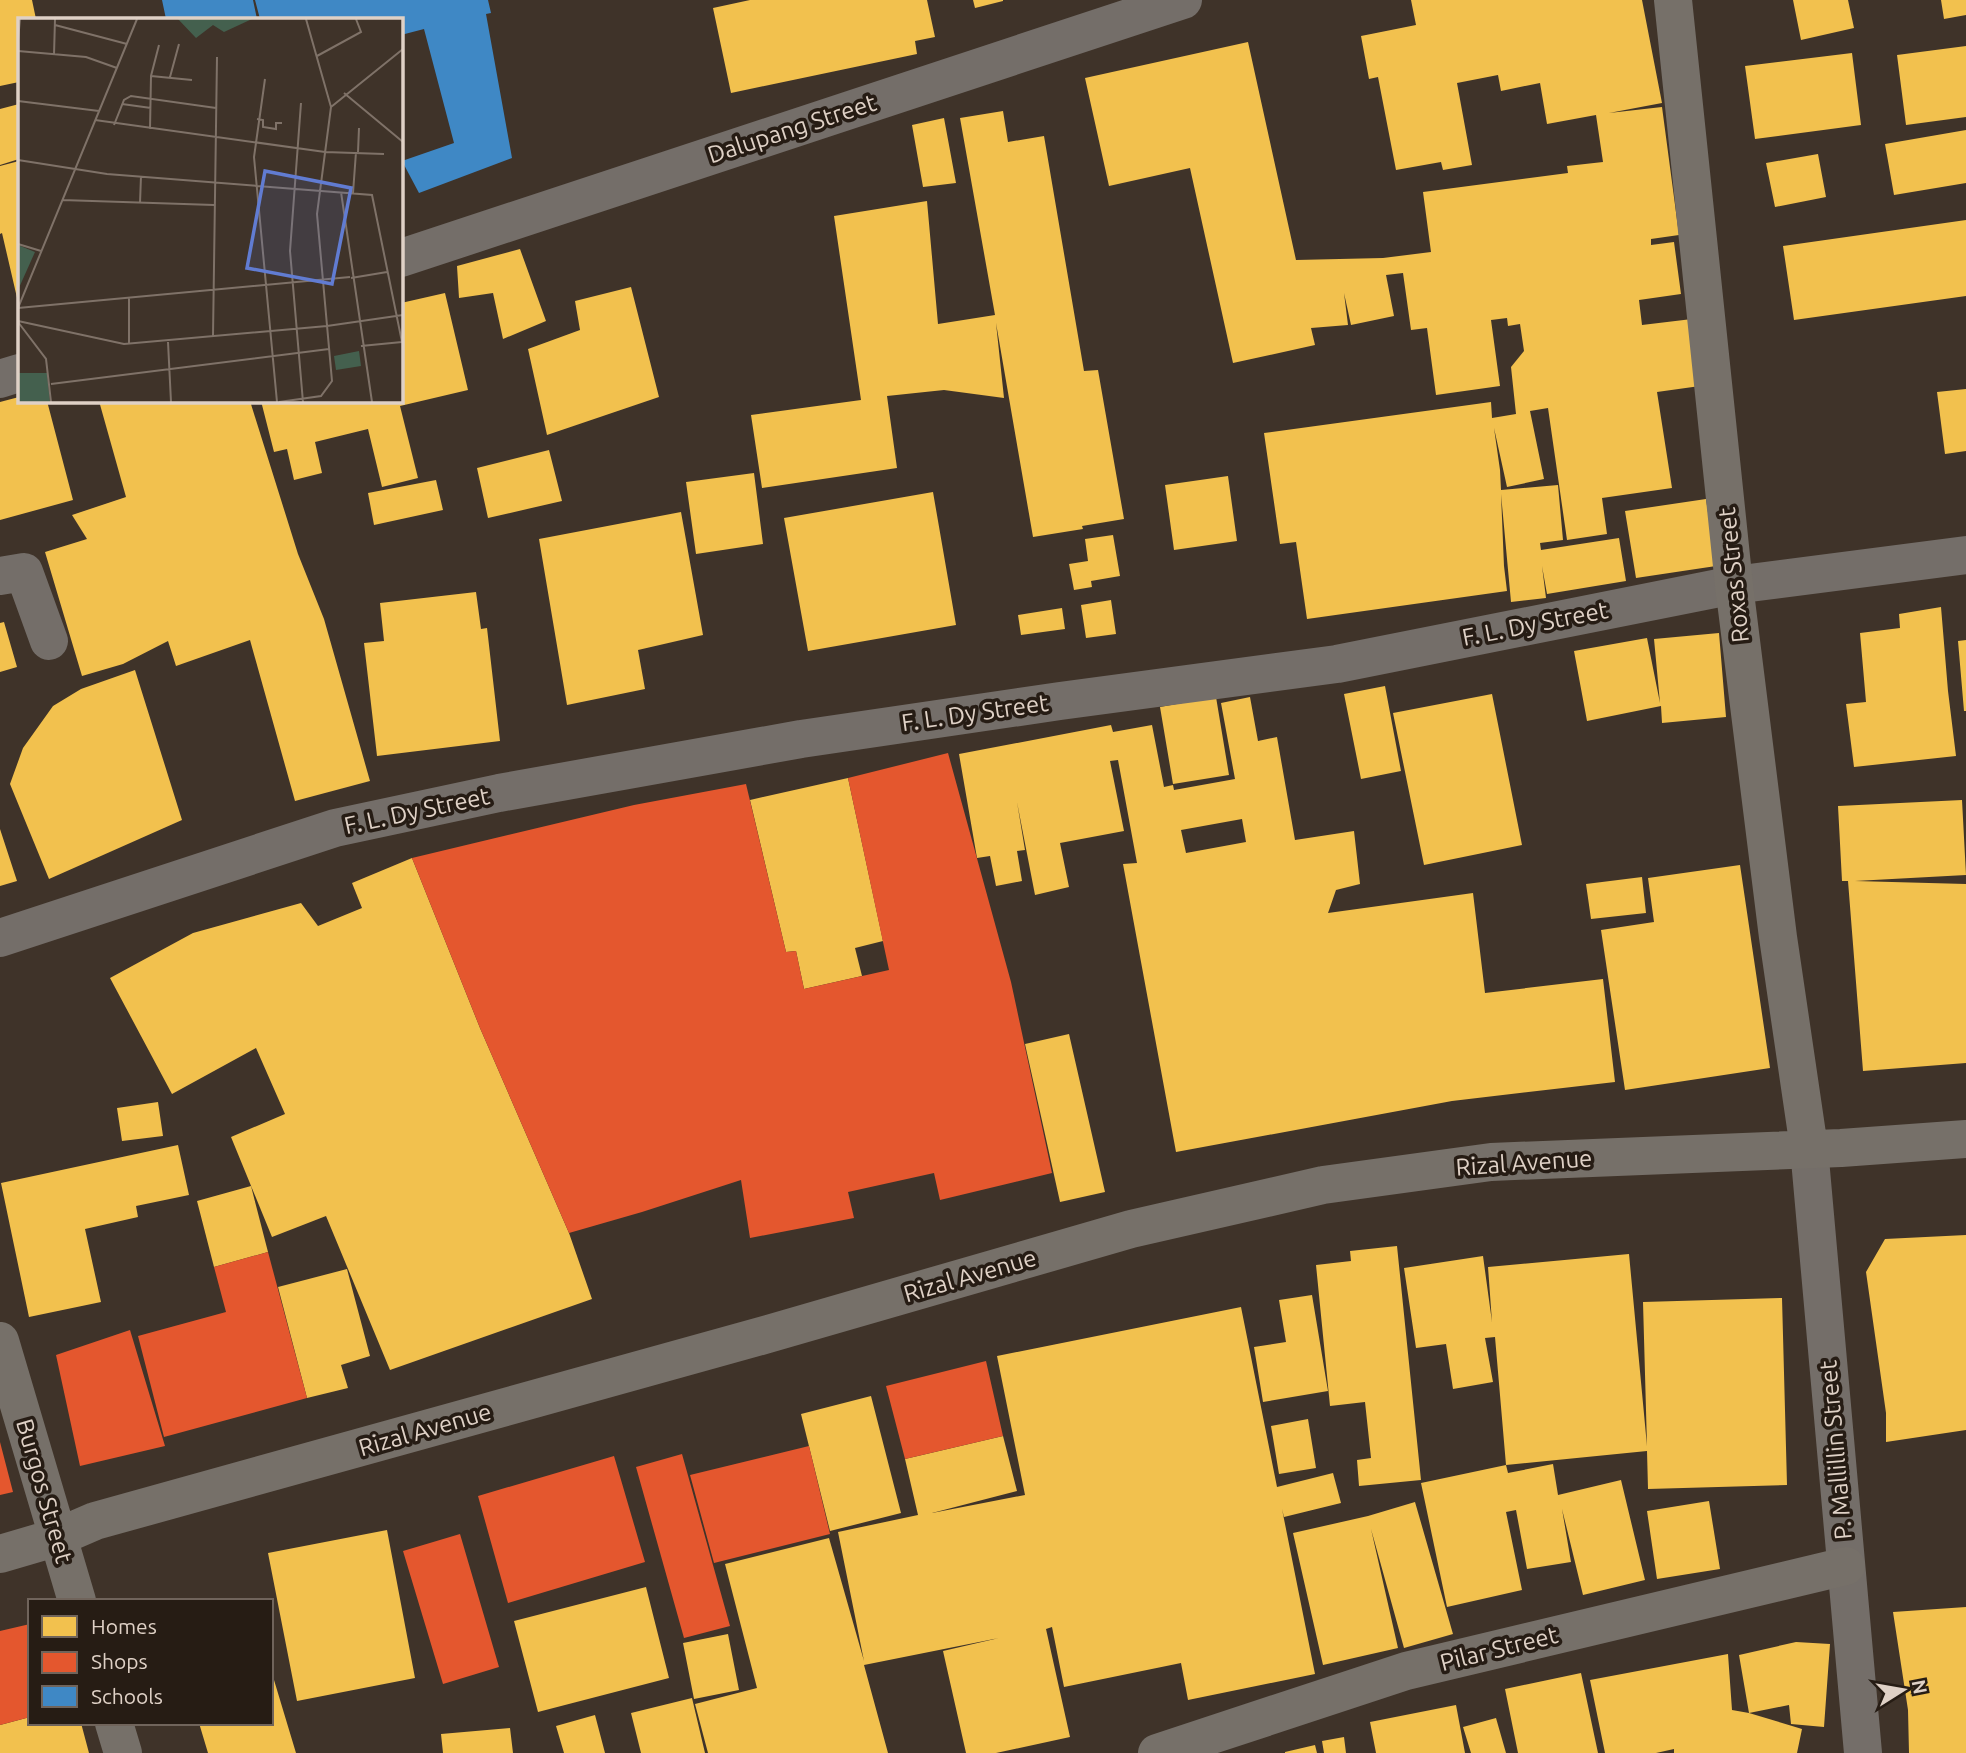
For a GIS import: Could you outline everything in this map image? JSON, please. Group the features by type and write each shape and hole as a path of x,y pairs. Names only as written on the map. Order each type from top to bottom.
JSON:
{"street":[{"name":"Dalupang Street","path":"402,258 1183,0"},
{"name":"Roxas Street","path":"1673,0 1734,585 1778,937 1809,1148"},
{"path":"0,379 18,373"},
{"name":"F. L. Dy Street","path":"0,939 335,828 499,793 801,739 1337,664 1734,585 1966,555"},
{"path":"0,576 24,572 49,641"},
{"name":"Rizal Avenue","path":"0,1554 58,1537 95,1521 1131,1230 1323,1185 1491,1162 1966,1139"},
{"name":"P. Mallillin Street","path":"1809,1148 1863,1753"},
{"name":"Burgos Street","path":"0,1341 76,1599"},
{"name":"Pilar Street","path":"1157,1753 1406,1671 1846,1566"},
{"path":"115,1725 122,1753"}],"building: Homes":[{"path":"0,0 32,0 36,18 18,18 18,82 0,86"},
{"path":"750,0 927,0 935,37 915,41 917,54 731,93 713,8"},
{"path":"973,0 1003,0 1003,1 975,8"},
{"path":"1411,0 1642,0 1662,103 1609,113 1662,107 1679,235 1651,239 1651,245 1674,242 1681,294 1639,300 1642,325 1692,319 1700,386 1657,392 1672,488 1602,498 1607,534 1567,540 1548,408 1530,411 1544,479 1507,487 1494,428 1501,490 1558,485 1563,540 1540,543 1541,550 1619,538 1626,581 1547,594 1542,566 1546,598 1511,602 1501,494 1507,591 1307,619 1296,542 1280,544 1264,433 1491,402 1492,418 1516,414 1511,367 1524,351 1520,324 1508,326 1507,318 1491,320 1500,386 1436,395 1427,328 1411,330 1403,273 1386,275 1394,316 1351,325 1344,293 1348,325 1311,328 1315,345 1233,363 1190,168 1109,186 1085,78 1248,42 1296,260 1383,258 1431,252 1423,192 1568,173 1567,166 1603,162 1596,115 1547,124 1540,83 1501,91 1498,75 1457,83 1472,165 1443,170 1441,162 1396,170 1378,77 1369,79 1361,36 1416,25"},
{"path":"1793,0 1848,0 1854,28 1801,40"},
{"path":"1941,0 1966,0 1966,15 1944,19"},
{"path":"1966,46 1966,117 1906,125 1897,55"},
{"path":"1852,53 1861,125 1755,139 1745,66"},
{"path":"18,104 18,159 0,165 0,109"},
{"path":"1003,111 1008,142 1044,136 1084,371 1098,370 1124,519 1033,537 996,323 1004,398 944,390 887,396 897,468 762,488 751,415 861,400 834,216 927,201 938,324 995,315 960,118"},
{"path":"944,118 956,183 923,187 912,125"},
{"path":"1966,130 1966,183 1894,195 1885,144"},
{"path":"1818,154 1826,197 1775,207 1766,163"},
{"path":"18,161 18,302 2,233 0,234 0,166"},
{"path":"1966,220 1966,296 1794,320 1783,246"},
{"path":"520,249 546,321 503,339 493,293 459,298 457,266"},
{"path":"631,287 659,397 547,435 528,349 580,330 575,301"},
{"path":"445,293 468,390 400,406 418,478 382,487 368,429 315,442 322,473 294,480 287,449 274,452 261,402 402,402 402,303"},
{"path":"1966,389 1966,451 1945,454 1937,392"},
{"path":"18,397 18,402 47,402 73,500 0,520 0,402"},
{"path":"99,402 250,402 298,554 324,619 370,781 295,801 250,640 176,666 168,641 123,664 82,676 45,552 87,539 72,515 126,497"},
{"path":"549,450 562,501 488,518 477,468"},
{"path":"754,473 763,544 696,554 686,482"},
{"path":"1228,476 1237,541 1174,550 1165,485"},
{"path":"436,480 443,510 374,525 368,493"},
{"path":"933,492 956,625 808,651 784,518"},
{"path":"1706,499 1716,566 1636,578 1625,511"},
{"path":"681,512 703,635 638,650 645,689 567,705 539,539"},
{"path":"1113,535 1120,576 1091,581 1092,587 1074,590 1069,564 1088,561 1085,539"},
{"path":"476,592 481,629 487,628 500,741 377,756 364,643 384,641 380,603"},
{"path":"1111,600 1116,634 1086,638 1081,605"},
{"path":"1941,607 1956,756 1854,767 1846,704 1866,702 1860,633 1900,628 1899,614"},
{"path":"1062,608 1065,629 1021,635 1018,615"},
{"path":"4,622 17,667 0,672 0,623"},
{"path":"1719,633 1726,717 1662,723 1661,706 1587,721 1574,651 1647,638 1660,703 1654,639"},
{"path":"1966,640 1966,711 1964,711 1958,641"},
{"path":"135,670 182,820 49,879 10,784 23,748 53,706 81,689"},
{"path":"1385,686 1401,771 1361,779 1344,694"},
{"path":"1492,694 1522,845 1424,865 1393,713"},
{"path":"1216,697 1229,775 1173,784 1160,707"},
{"path":"1250,697 1258,741 1277,737 1295,840 1354,831 1360,884 1336,890 1328,913 1473,893 1485,993 1603,979 1615,1082 1452,1101 1176,1152 1123,864 1137,863 1118,760 1110,761 1124,831 1060,843 1069,887 1035,895 1017,802 1025,850 1017,851 1022,881 996,886 990,856 977,858 959,754 1111,725 1113,732 1152,725 1164,787 1173,785 1174,790 1235,779 1221,703","holes":["1242,819 1246,842 1186,853 1181,830"]},
{"path":"848,778 883,941 855,948 862,976 804,989 796,951 786,952 750,800"},
{"path":"1962,800 1966,875 1855,881 1966,884 1966,1063 1863,1071 1848,881 1842,881 1838,806"},
{"path":"0,829 17,881 0,886"},
{"path":"412,858 480,1028 569,1233 592,1299 390,1370 326,1216 272,1237 231,1137 285,1114 256,1048 172,1094 110,978 193,933 301,903 318,926 362,908 352,883"},
{"path":"1740,865 1770,1068 1625,1090 1601,930 1654,922 1648,878"},
{"path":"1642,877 1646,913 1591,919 1586,884"},
{"path":"1069,1034 1105,1192 1060,1202 1025,1044"},
{"path":"158,1102 163,1136 122,1141 117,1108"},
{"path":"178,1145 189,1195 136,1206 138,1217 85,1229 101,1302 29,1317 1,1183"},
{"path":"251,1186 268,1252 214,1267 197,1201"},
{"path":"1966,1235 1966,1430 1886,1442 1886,1413 1866,1272 1885,1239"},
{"path":"1397,1246 1421,1480 1359,1486 1357,1460 1371,1458 1365,1402 1330,1406 1316,1265 1351,1261 1350,1251"},
{"path":"1629,1254 1647,1446 1643,1302 1782,1298 1787,1485 1648,1489 1647,1451 1506,1465 1495,1337 1485,1338 1493,1382 1453,1389 1446,1344 1416,1348 1404,1268 1483,1256 1492,1322 1488,1267"},
{"path":"347,1269 370,1356 341,1365 348,1388 307,1398 278,1287"},
{"path":"1312,1295 1328,1391 1263,1402 1254,1347 1286,1342 1279,1300"},
{"path":"1241,1307 1277,1487 1333,1473 1341,1503 1284,1517 1282,1509 1315,1674 1188,1700 1181,1663 1064,1687 1052,1627 1046,1629 1070,1737 996,1753 966,1753 943,1651 999,1638 864,1665 888,1753 708,1753 695,1704 757,1688 725,1564 829,1538 864,1661 838,1532 918,1515 905,1459 1003,1436 1017,1491 932,1513 1025,1495 997,1356"},
{"path":"871,1396 901,1513 830,1531 801,1414"},
{"path":"1308,1419 1316,1468 1279,1474 1271,1426"},
{"path":"1553,1464 1558,1495 1621,1480 1645,1580 1583,1595 1562,1509 1571,1562 1527,1569 1516,1510 1506,1512 1522,1590 1447,1607 1421,1483 1506,1465 1508,1473"},
{"path":"1709,1501 1720,1569 1657,1579 1647,1511"},
{"path":"1415,1502 1453,1634 1404,1648 1371,1529 1398,1648 1323,1665 1293,1533"},
{"path":"387,1530 415,1678 297,1701 268,1553"},
{"path":"646,1587 669,1678 538,1712 514,1621"},
{"path":"1966,1607 1966,1753 1909,1753 1908,1710 1893,1612"},
{"path":"728,1634 739,1690 694,1699 683,1643"},
{"path":"1796,1642 1830,1644 1824,1727 1791,1724 1789,1705 1749,1713 1739,1655"},
{"path":"1728,1654 1732,1710 1802,1729 1797,1753 1674,1753 1674,1749 1656,1753 1605,1753 1590,1680"},
{"path":"1581,1673 1598,1753 1518,1753 1505,1689"},
{"path":"273,1677 296,1753 208,1753 200,1725 273,1725"},
{"path":"692,1698 705,1753 641,1753 631,1713"},
{"path":"1456,1705 1465,1753 1376,1753 1370,1722"},
{"path":"595,1715 605,1753 564,1753 556,1726"},
{"path":"28,1718 28,1725 82,1725 89,1753 0,1753 0,1725"},
{"path":"1496,1718 1506,1753 1471,1753 1463,1727"},
{"path":"510,1728 513,1753 443,1753 441,1734"},
{"path":"1344,1737 1346,1753 1324,1753 1322,1741"},
{"path":"1315,1745 1317,1753 1285,1753 1285,1752"}],"building: Shops":[{"path":"948,753 1011,982 1052,1173 940,1200 934,1173 848,1192 854,1218 750,1238 741,1180 569,1233 480,1028 412,858 634,805 746,784 786,952 796,951 804,989 889,970 848,778"},
{"path":"268,1252 307,1398 164,1437 138,1336 226,1312 214,1267"},
{"path":"130,1330 165,1446 80,1466 56,1355"},
{"path":"986,1361 1003,1436 905,1459 886,1386"},
{"path":"0,1442 13,1492 0,1495"},
{"path":"809,1446 830,1534 714,1563 690,1475"},
{"path":"682,1454 730,1626 684,1638 636,1467"},
{"path":"614,1456 645,1562 508,1603 478,1496"},
{"path":"460,1534 499,1667 443,1684 403,1551"},
{"path":"28,1624 28,1718 0,1725 0,1631"}],"building: Schools":[{"path":"162,0 253,0 257,18 166,18"},
{"path":"255,0 488,0 491,13 486,14 512,158 419,193 402,161 454,143 424,29 402,35 402,18 260,18"}]}
